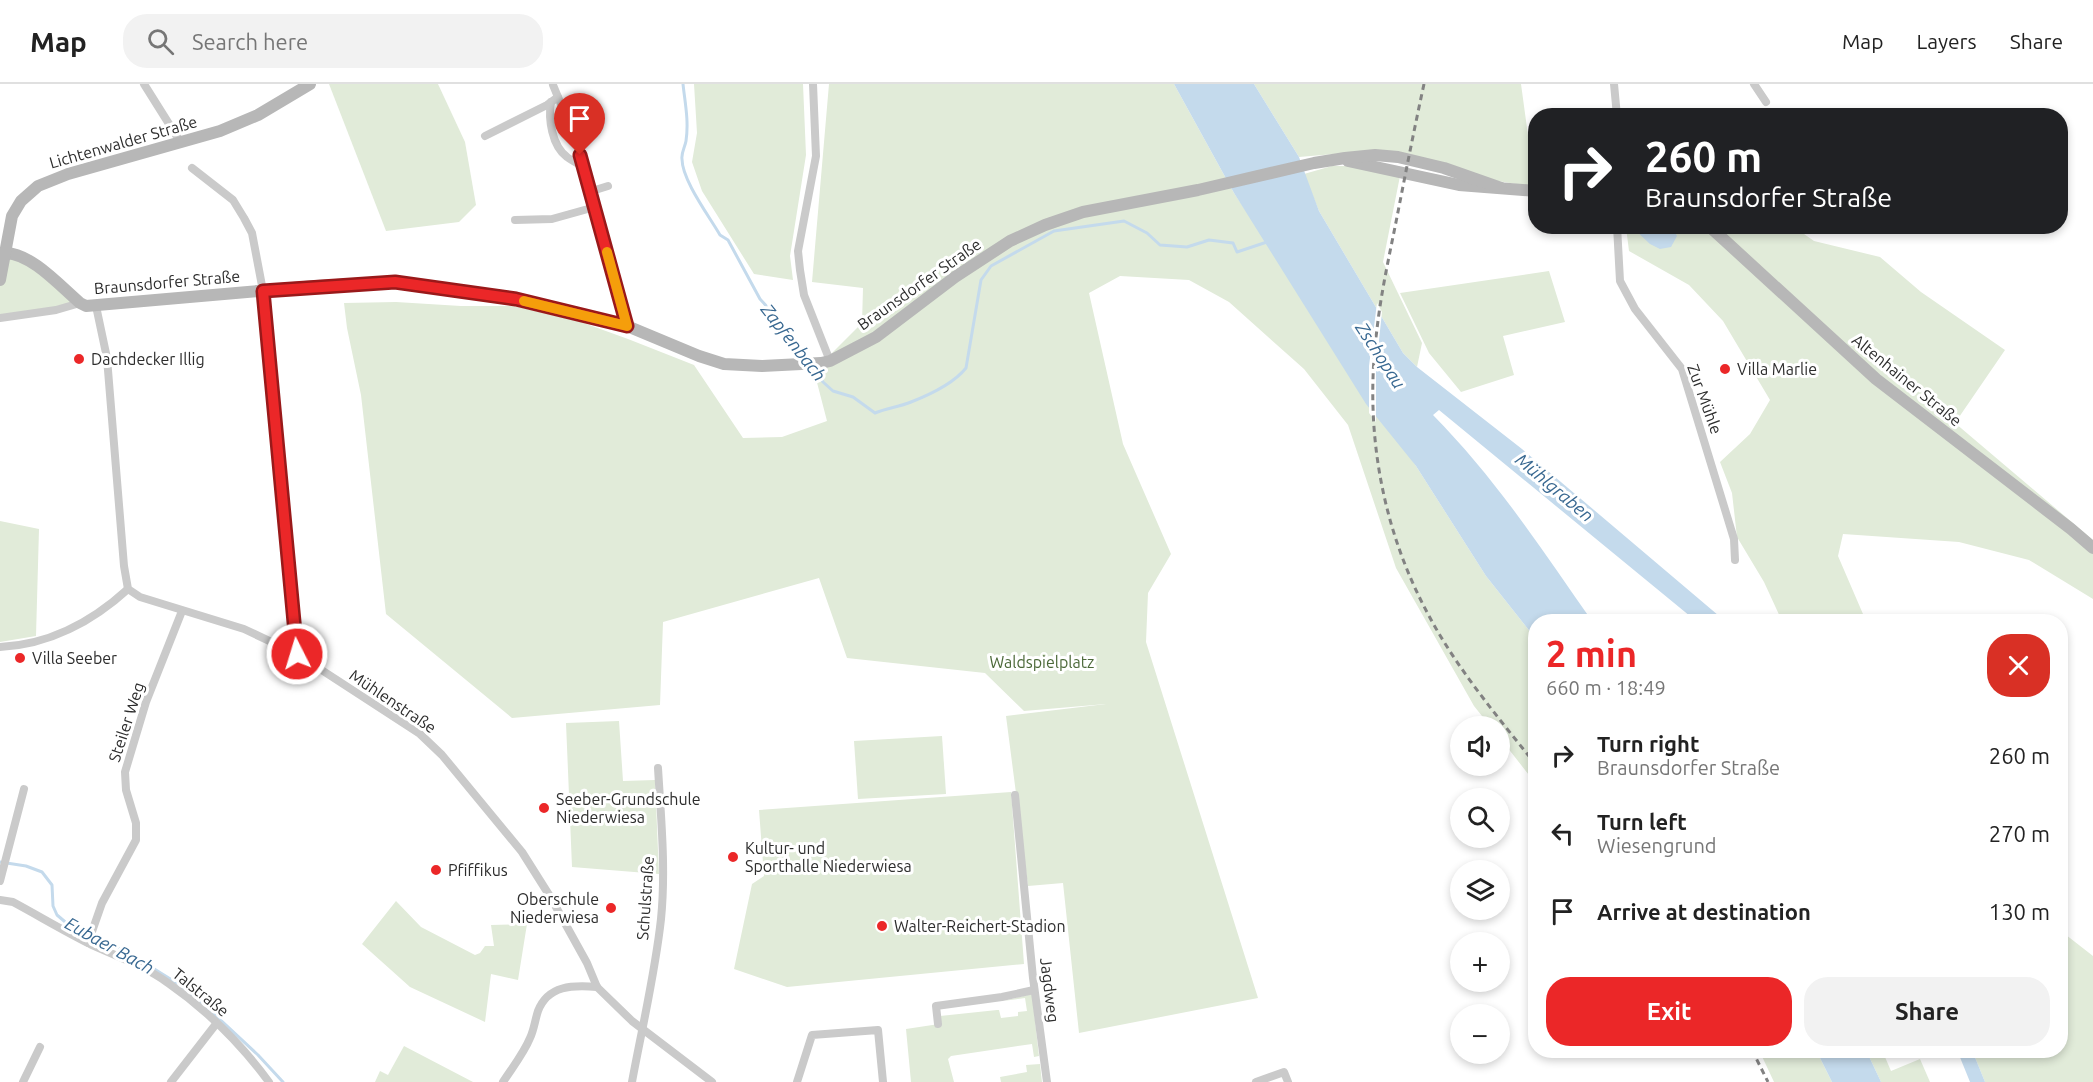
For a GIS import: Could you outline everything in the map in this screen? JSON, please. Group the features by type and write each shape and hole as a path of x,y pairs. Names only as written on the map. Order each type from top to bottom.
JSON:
{"street":[{"path":"144,84 181,143"},
{"name":"Lichtenwalder Straße","path":"0,280 9,229 16,208 38,186 68,174 220,131 258,116 310,84"},
{"path":"813,84 816,156 798,251 804,295 825,362"},
{"path":"1614,84 1616,108"},
{"path":"1754,84 1766,102"},
{"path":"553,85 552,126 560,150 566,157 584,167"},
{"path":"485,136 554,100"},
{"path":"554,100 577,143 627,326"},
{"name":"Braunsdorfer Straße","path":"0,318 56,310 80,303 96,306 395,282 516,299 627,326 724,364 801,365 825,362 876,337 955,277 1010,241 1083,212 1335,159 1460,185 1528,190"},
{"path":"192,168 233,200 252,233 263,291 297,654"},
{"path":"591,191 608,186"},
{"path":"515,220 552,219 596,207"},
{"name":"Zur Mühle","path":"1617,234 1620,281 1635,309 1682,369 1732,529 1735,560"},
{"name":"Altenhainer Straße","path":"1718,234 1876,378 2072,529 2093,548"},
{"name":"Braunsdorfer Straße","path":"6,253 14,253 28,260 80,303"},
{"path":"0,647 41,641 78,626 110,605 128,589 124,566 107,358 96,306"},
{"name":"Mühlenstraße","path":"128,589 140,597 244,629 297,654 420,734 442,754 522,852 551,898 587,963 597,987 632,1021 712,1082"},
{"name":"Steiler Weg","path":"89,940 102,903 136,840 136,823 126,790 125,772 146,702 182,611"},
{"name":"Schulstraße","path":"632,1082 650,993 661,918 663,851 658,768"},
{"path":"0,881 24,789"},
{"name":"Jagdweg","path":"1015,795 1034,990 1047,1082"},
{"name":"Talstraße","path":"0,900 13,902 167,982 247,1052 269,1082"},
{"path":"503,1082 530,1040 539,1010 546,997 561,988 597,987"},
{"path":"938,1024 936,1006 1034,990"},
{"path":"171,1082 216,1024"},
{"path":"797,1082 812,1035 878,1030 883,1082"},
{"path":"23,1082 40,1047"},
{"path":"1256,1082 1284,1072 1288,1082"}],"green space":[{"path":"329,84 438,84 465,142 476,205 459,222 386,231"},
{"path":"694,84 803,84 806,155 790,256 793,280 754,274 702,191 692,162 697,133"},
{"name":"Waldspielplatz","path":"829,84 1174,84 1234,193 1416,466 1486,576 1528,629 1528,774 1510,751 1510,716 1482,716 1474,706 1396,568 1348,425 1304,369 1229,302 1189,280 1120,276 1089,293 1123,444 1171,554 1148,593 1146,642 1258,998 1079,1033 1063,883 1028,886 1006,716 1106,704 1024,711 985,673 847,658 819,578 663,622 660,705 512,718 386,614 361,395 344,303 396,302 514,306 581,322 694,365 743,438 782,437 827,421 814,371 862,323 863,288 812,282"},
{"path":"1254,84 1521,84 1528,136 1528,186 1358,152 1299,157"},
{"path":"1332,166 1350,166 1400,176 1383,262 1422,343 1417,367 1403,353 1319,211 1304,174"},
{"path":"1627,234 1804,234 1814,241 1880,257 1921,292 2005,350 1955,423 2093,540 2093,599 2029,560 1959,542 1843,534 1838,556 1863,614 1779,614 1764,582 1737,537 1732,493 1720,462 1750,434 1770,400 1723,321 1689,285 1629,251"},
{"path":"6,253 14,253 80,303 0,318 0,279"},
{"path":"1549,271 1565,322 1503,336 1514,375 1461,392 1429,353 1400,293"},
{"path":"0,521 39,529 36,636 0,642"},
{"path":"619,721 623,781 655,780 659,874 572,867 566,723"},
{"path":"942,736 946,794 858,799 854,741"},
{"name":"Walter-Reichert-Stadion","path":"1011,792 1024,964 787,987 734,969 752,884 764,876 759,810"},
{"path":"396,901 421,927 475,955 480,953 485,946 494,946 491,925 527,924 518,980 491,974 485,1022 410,987 362,944"},
{"path":"2068,936 2093,956 2093,1082 1985,1082 1975,1058 2068,1058"},
{"path":"1032,994 1039,1056 1034,1057 1032,1044 951,1056 948,1059 954,1082 911,1082 906,1029 939,1024 940,1016 999,1010 1001,1018 1018,1016 1018,1012 1027,1011 1025,998 1003,1001"},
{"path":"404,1046 473,1082 375,1082 380,1071 388,1075"},
{"path":"1763,1058 1820,1058 1832,1082 1774,1082"},
{"path":"1870,1058 1885,1058 1891,1071 1920,1059 1930,1082 1881,1082"},
{"path":"1040,1064 1042,1082 1001,1082 1000,1077 1027,1072 1026,1065"}],"water":[{"path":"1174,84 1254,84 1299,157 1319,211 1403,353 1417,367 1522,449 1717,614 1687,614 1439,410 1433,415 1498,489 1587,614 1528,614 1528,629 1486,576 1416,466 1366,404 1234,193"},
{"path":"1639,234 1676,234 1677,236 1671,247 1660,249 1650,244"},
{"path":"1820,1058 1870,1058 1881,1082 1832,1082"},
{"path":"1960,1058 1975,1058 1985,1082 1970,1082"}],"pier":[{"path":"1377,303 1382,312 1376,368 1376,422 1369,413 1369,366"}],"waterway":[{"name":"Zapfenbach","path":"683,84 687,126 682,157 686,177 720,235 728,240 760,299 782,323 809,360"},
{"name":"Zapfenbach","path":"814,368 823,382 833,391 853,397 875,413 911,402 941,388 966,368 981,280 991,266 1054,231 1124,221 1147,233 1160,245 1187,247 1209,240 1233,243 1237,252 1267,242"},
{"name":"Eubaer Bach","path":"0,862 26,866 42,872 52,885 53,906 57,915 70,926 127,952 180,985 258,1055 283,1082"}],"railway":[{"path":"1424,84 1385,275 1377,329 1373,403 1380,476 1398,547 1428,614 1465,673 1528,755"},
{"path":"1756,1058 1768,1082"}],"slow traffic":[{"path":"524,301 627,326 607,252"}],"place":[{"name":"Dachdecker Illig","path":"79,359"},
{"name":"Villa Marlie","path":"1725,369"},
{"name":"Villa Seeber","path":"20,658"},
{"name":"Seeber-Grundschule Niederwiesa","path":"544,808"},
{"name":"Kultur- und Sporthalle Niederwiesa","path":"733,857"},
{"name":"Pfiffikus","path":"436,870"},
{"name":"Oberschule Niederwiesa","path":"611,908"},
{"name":"Walter-Reichert-Stadion","path":"882,926"}],"route":[{"path":"297,654 263,291 395,282 516,299 627,326 580,155"}],"water label":[{"name":"Zschopau","path":"1381,355"},
{"name":"Mühlgraben","path":"1555,487"}]}
